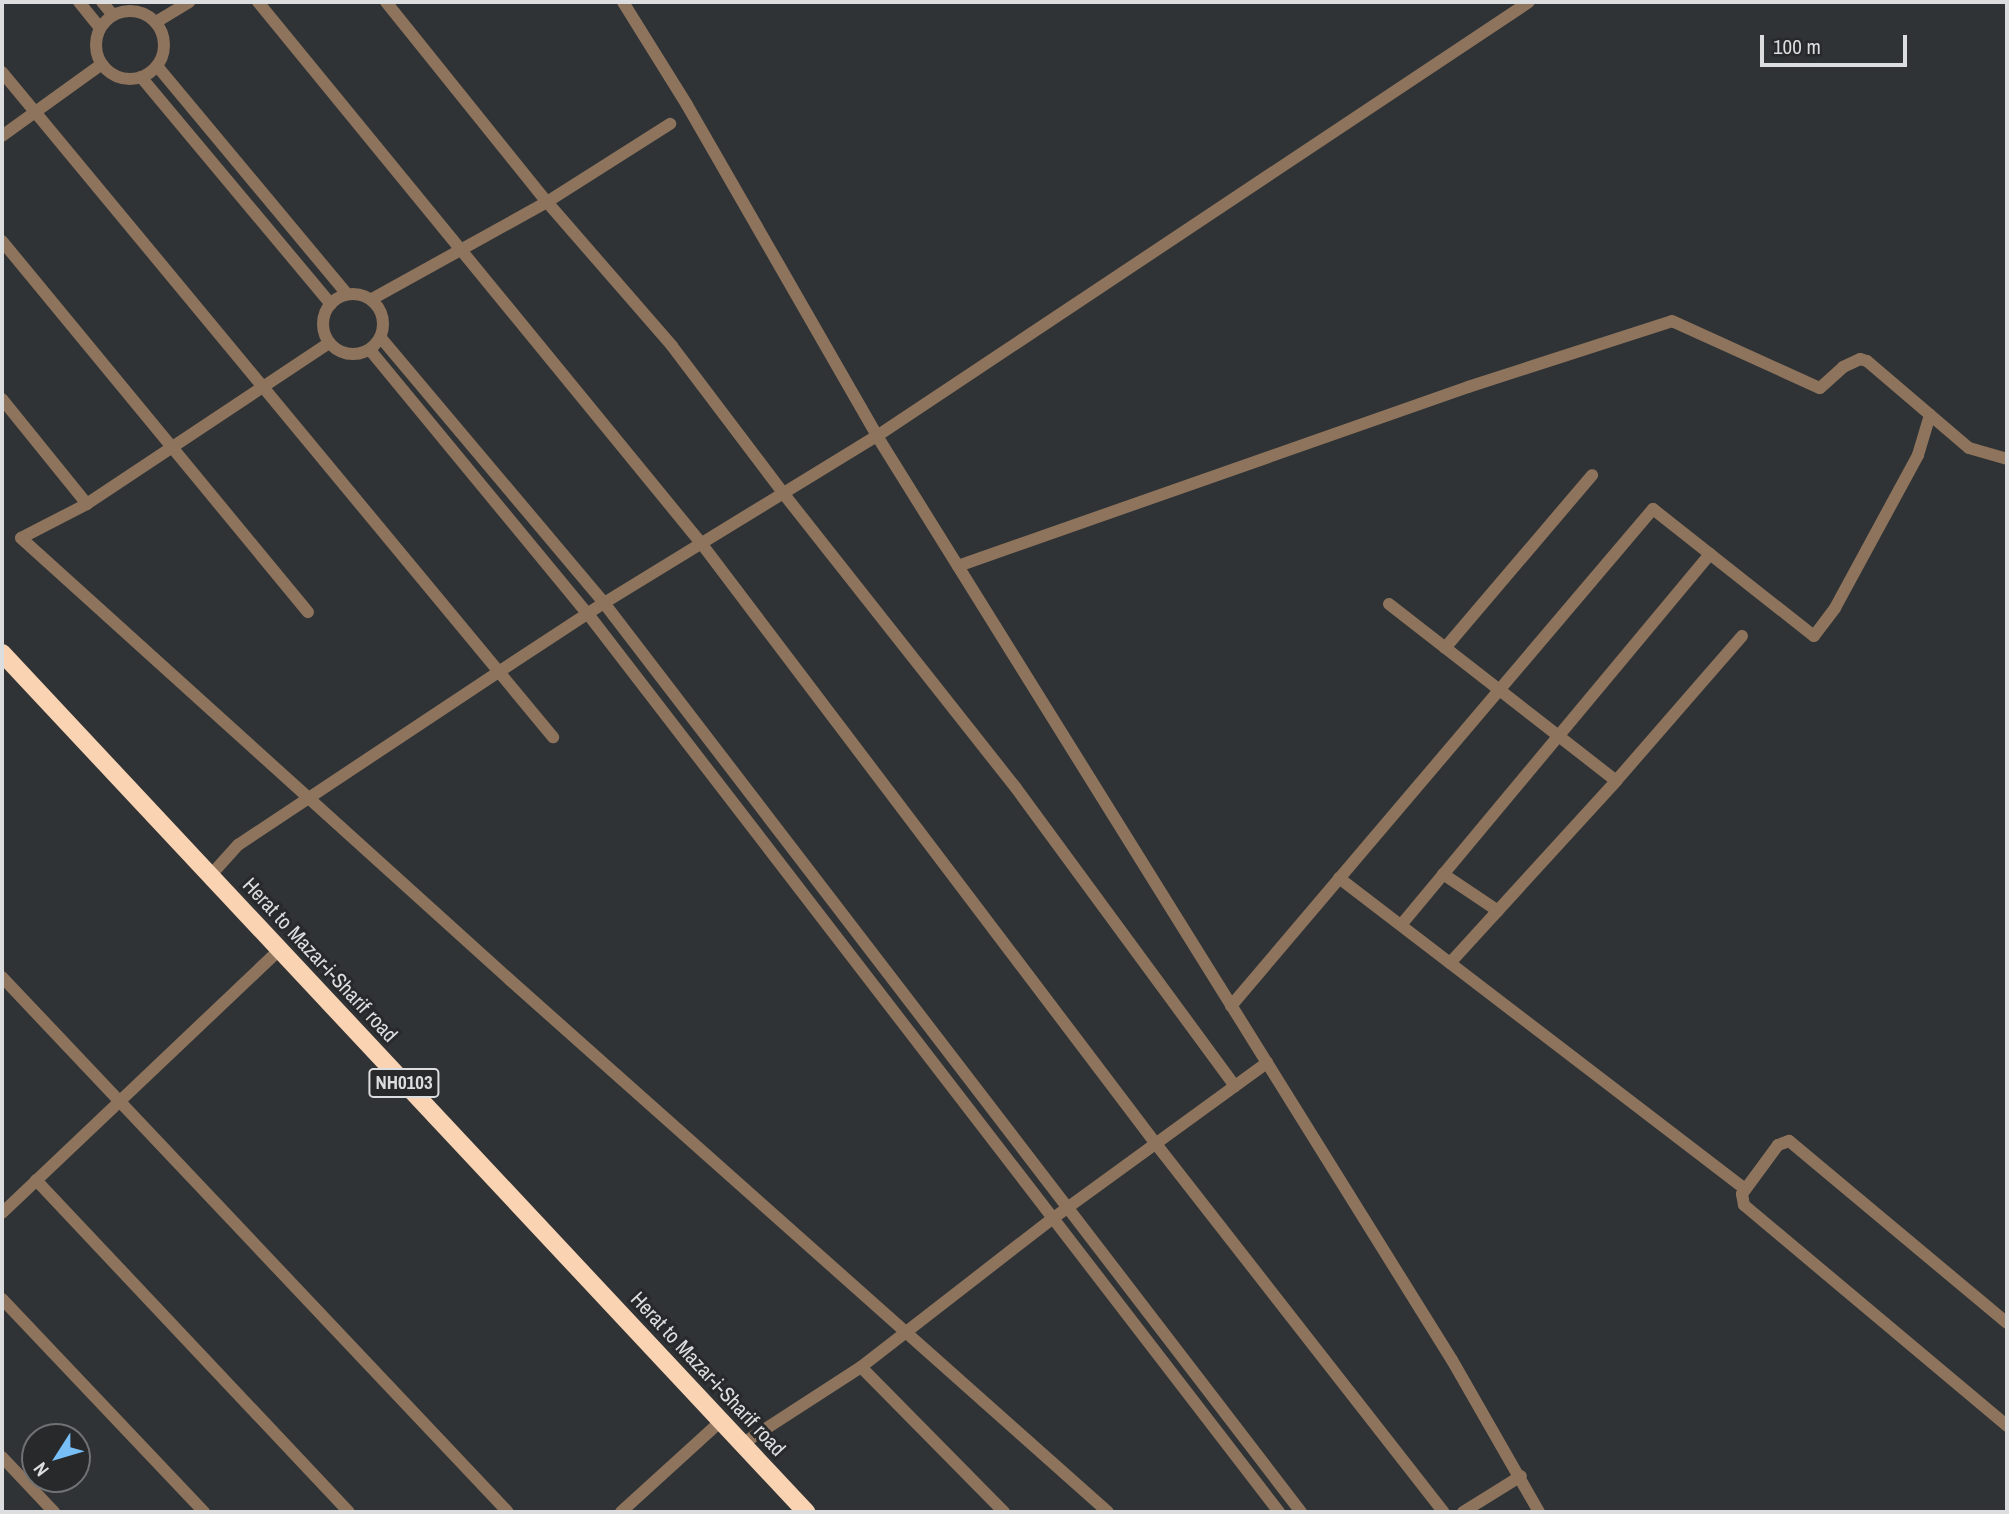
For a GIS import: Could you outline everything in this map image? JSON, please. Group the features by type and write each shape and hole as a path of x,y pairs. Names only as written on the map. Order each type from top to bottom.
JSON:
{"highway":[{"name":"Herat to Mazar-i-Sharif road","path":"2,653 806,1512"}],"street":[{"path":"79,2 100,28"},
{"path":"102,2 113,15"},
{"path":"156,22 189,2"},
{"path":"258,2 701,543 1156,1144 1444,1512"},
{"path":"386,2 547,202 672,346 783,494 1016,788 1235,1086"},
{"path":"623,2 687,105 877,436 1267,1063 1521,1476 1539,1512"},
{"path":"210,876 238,845 500,671 604,603 877,436 1529,2"},
{"path":"136,10 156,22 164,44 157,66 141,77 124,78 102,64 96,46 100,28 113,15 136,10"},
{"path":"2,136 102,64"},
{"path":"157,66 347,294"},
{"path":"2,72 553,737"},
{"path":"141,77 331,304"},
{"path":"372,299 547,202 670,124"},
{"path":"2,241 308,612"},
{"path":"347,294 364,295 372,299 378,305 384,321 381,338 370,350 348,354 329,343 323,327 331,304 347,294"},
{"path":"958,566 1468,387 1672,321 1820,388 1843,367 1860,359 1867,361 1969,448 2007,459"},
{"path":"381,338 604,603 1301,1512"},
{"path":"329,343 87,503 21,538 312,798 510,980 1108,1512"},
{"path":"370,350 588,614 1279,1512"},
{"path":"2,399 87,503"},
{"path":"1231,1006 1653,509 1814,636 1835,608 1918,455 1930,415"},
{"path":"1445,648 1592,475"},
{"path":"1401,925 1710,554"},
{"path":"1389,604 1616,781"},
{"path":"1450,963 1616,781 1742,636"},
{"path":"1443,874 1498,911"},
{"path":"1339,878 1745,1189"},
{"path":"2,1213 279,950"},
{"path":"2,977 508,1512"},
{"path":"742,1444 860,1367 1052,1219 1267,1063"},
{"path":"2007,1323 1789,1141 1778,1145 1742,1194 1744,1205 2007,1426"},
{"path":"36,1180 349,1512"},
{"path":"2,1299 204,1512"},
{"path":"860,1367 1004,1512"},
{"path":"621,1512 721,1421"},
{"path":"2,1457 54,1512"},
{"path":"1463,1512 1521,1476"}]}
